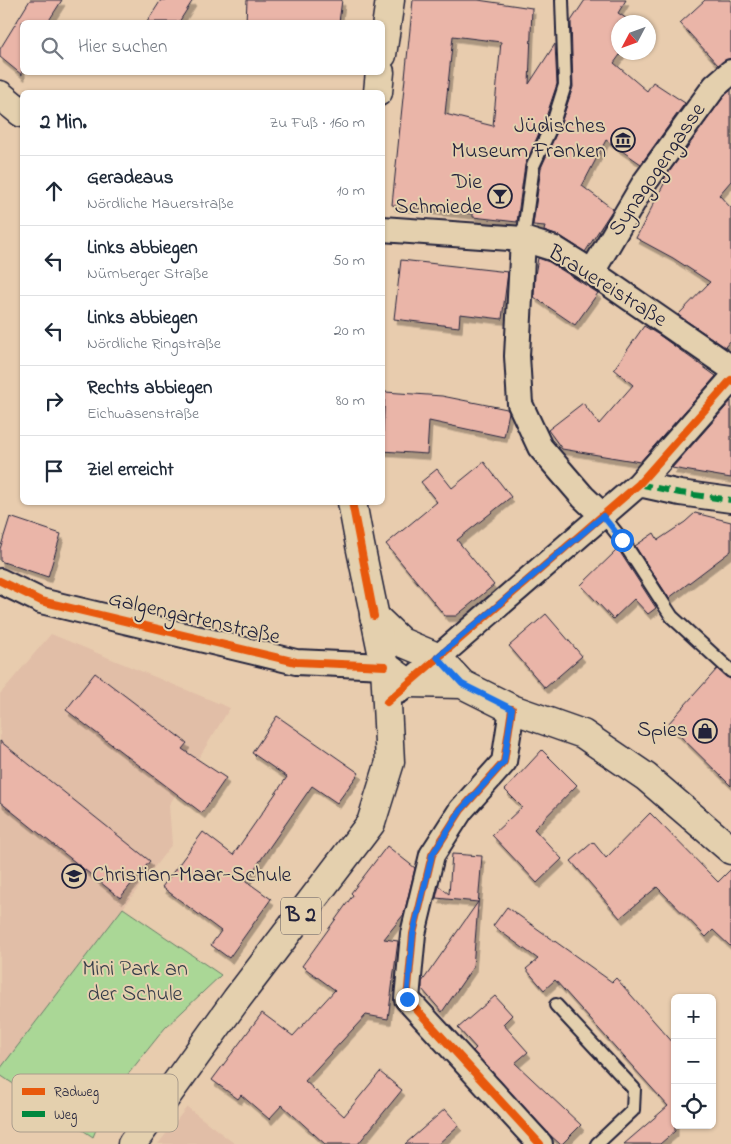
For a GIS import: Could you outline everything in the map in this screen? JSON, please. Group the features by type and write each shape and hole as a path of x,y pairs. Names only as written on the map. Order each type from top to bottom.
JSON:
{"main road":[{"path":"385,34 390,0"},
{"path":"378,90 380,75"},
{"path":"0,95 20,111"},
{"name":"B 2","path":"178,1080 236,1000 371,823 390,762 385,666 353,505"},
{"path":"374,616 401,642 437,657 462,684 512,709 583,734 646,777 731,850"},
{"path":"385,666 437,657"},
{"path":"385,666 408,683 462,684"},
{"name":"B 2","path":"132,1144 141,1132"}],"street":[{"name":"Synagogengasse","path":"592,272 645,182 715,86 731,72"},
{"name":"Brauereistraße","path":"385,228 523,239 555,249 592,272 731,368"},
{"path":"523,239 517,356 520,404 540,446 583,497 603,516"},
{"path":"387,702 640,484 731,380"},
{"path":"640,484 680,493 731,500"},
{"name":"Galgengartenstraße","path":"0,581 41,601 296,662 385,666"},
{"path":"512,709 504,762 461,810 432,855 413,934 407,999 540,1144"}],"lane":[{"path":"523,239 533,166 554,120 565,85 562,0"},
{"path":"603,516 622,540 672,617 731,671"},
{"path":"556,1004 634,1089 633,1110 597,1144"}],"shaded area":[{"name":"Christian-Maar-Schule","path":"51,634 230,708 169,805 172,844 0,1069 0,694"},
{"path":"187,1107 235,1144 158,1144 167,1132 178,1132 178,1118"}],"green space":[{"name":"Mini Park an der Schule","path":"123,908 221,975 165,1028 128,1074 12,1074 12,1083 0,1075 0,1069"},
{"name":"Mini Park an der Schule","path":"86,1132 95,1132 93,1137"}],"building":[{"path":"30,0 62,0 49,20 20,20 20,73 0,57 0,49"},
{"path":"161,0 193,0 180,20 148,20"},
{"path":"247,0 342,0 339,20 246,20"},
{"path":"413,0 478,0 532,8 529,84 555,44 557,84 546,117 525,165 517,222 473,217 473,214 392,205","holes":["453,36 501,42 493,126 445,114"]},
{"path":"585,0 626,0 618,13 621,15 611,15 611,60 616,60 614,63 647,91 653,82 685,103 641,164 606,140 582,186 613,209 585,252 562,237 544,231 545,226 533,225 541,168 561,123 573,87 571,21"},
{"path":"705,0 731,0 731,59 718,65 680,23"},
{"path":"731,90 731,181 719,195 731,208 731,340 725,347 678,315 710,282 673,258 636,238 666,180 664,179 725,95"},
{"path":"538,258 549,262 598,293 575,325 534,297"},
{"path":"401,260 508,272 502,319 460,314 459,327 394,319"},
{"path":"644,326 716,376 640,462 562,449 548,430 583,403 599,424 633,385 614,369"},
{"path":"385,392 442,396 507,409 509,412 504,437 429,421 427,454 385,451"},
{"path":"731,401 731,478 672,468"},
{"path":"484,462 511,497 457,540 494,585 456,616 445,616 386,544 437,502 421,482 437,469 452,488"},
{"path":"695,513 731,522 731,551 669,598 635,546 654,533 658,540"},
{"path":"10,517 61,534 48,577 0,561 0,549"},
{"path":"618,549 656,608 648,614 634,599 613,619 581,585"},
{"path":"546,614 582,656 545,688 509,646"},
{"path":"717,669 731,679 731,786 668,724"},
{"path":"95,673 187,743 182,749 226,778 202,813 66,710"},
{"path":"277,716 359,773 337,803 312,786 246,881 271,899 229,958 211,945 221,931 162,887 203,832 233,855 287,777 252,753"},
{"path":"0,741 150,861 120,898 0,802"},
{"path":"542,750 577,785 534,829 562,859 537,883 492,835 522,807 505,790"},
{"path":"650,813 718,882 731,869 731,947 713,930 706,937 657,887 620,918 571,861 593,842 606,858"},
{"path":"387,846 415,868 404,914 384,939 398,941 388,1019 366,1015 305,1081 344,1116 380,1072 402,1090 358,1144 325,1144 282,1105 269,1119 241,1095 238,1099 212,1080 262,1013 293,1036 335,990 302,966 353,895 351,893"},
{"path":"452,854 482,856 473,967 442,1012 422,989 422,982 478,902 436,898 439,886 449,894"},
{"path":"507,907 612,982 616,978 671,1040 671,1129 675,1129 675,1131 660,1144 624,1144 668,1106 555,980 544,990 526,969 538,959 493,926"},
{"path":"495,996 512,1015 503,1024 528,1052 515,1063 581,1125 562,1144 550,1135 473,1051 476,1048 458,1028"},
{"path":"445,1109 459,1125 438,1144 405,1144"}],"marked path":[{"path":"639,484 680,493 731,500"}],"cycle path":[{"path":"387,702 639,484 731,380"},
{"path":"353,505 374,616"},
{"path":"0,581 41,601 296,662 385,666"},
{"path":"512,709 504,762 461,810 432,855 413,934 407,999 540,1144"}],"place":[{"name":"Jüdisches Museum Franken","path":"623,140"},
{"name":"Die Schmiede","path":"500,196"},
{"name":"Spies","path":"705,731"},
{"name":"Christian-Maar-Schule","path":"74,876"}],"route":[{"path":"407,999 413,934 432,855 461,810 504,762 512,709 462,684 437,657 603,516 622,540"}]}
